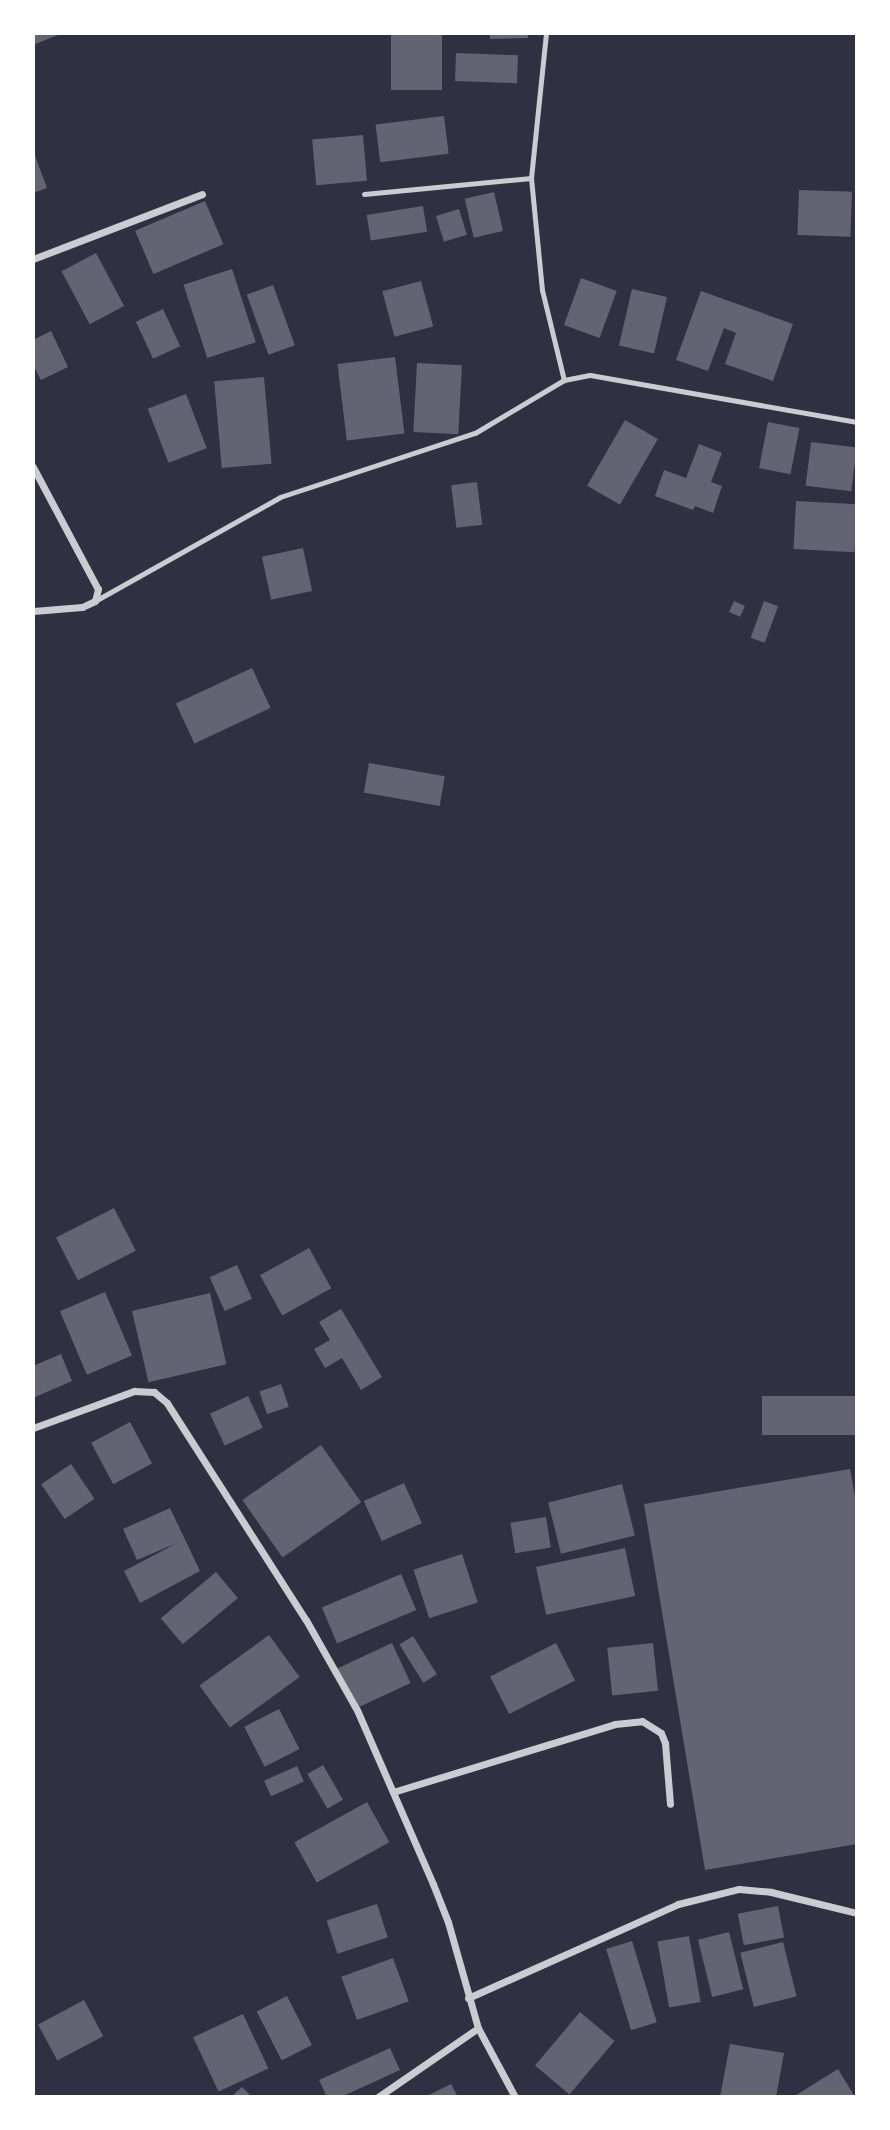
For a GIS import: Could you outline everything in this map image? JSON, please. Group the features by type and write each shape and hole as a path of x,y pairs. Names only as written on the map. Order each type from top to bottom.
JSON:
{"street":[{"path":"33,259 202,194"},
{"path":"33,467 96,584 94,601 58,611 33,611"},
{"path":"33,1428 121,1394 145,1390 160,1395 306,1620 357,1710 448,1922 478,2028 515,2097"},
{"path":"393,1792 615,1724 642,1721 661,1733 665,1743 670,1804"},
{"path":"468,1998 678,1904 739,1889 771,1892 857,1913"},
{"path":"378,2097 478,2028"}],"lane":[{"path":"546,33 531,178 541,290 565,380"},
{"path":"364,194 531,178"},
{"path":"94,601 280,497 475,433 565,380 590,375 857,422"}],"building":[{"path":"33,33 63,33 33,45"},
{"path":"391,33 442,33 442,90 391,90"},
{"path":"490,33 528,33 528,38 490,39"},
{"path":"456,53 518,55 517,83 455,81"},
{"path":"444,116 449,154 380,162 376,124"},
{"path":"363,135 367,181 316,185 312,139"},
{"path":"33,150 47,188 33,193"},
{"path":"799,190 852,192 850,237 797,235"},
{"path":"494,192 503,231 474,238 465,199"},
{"path":"205,201 223,244 153,274 135,231"},
{"path":"423,206 427,232 371,241 367,215"},
{"path":"459,209 467,235 444,242 436,216"},
{"path":"96,253 124,306 90,324 62,271"},
{"path":"232,269 256,342 207,358 183,285"},
{"path":"581,278 617,291 600,338 564,325"},
{"path":"421,281 433,326 395,337 382,291"},
{"path":"273,285 295,345 269,355 247,295"},
{"path":"632,289 667,297 654,354 619,346"},
{"path":"701,291 793,324 773,381 725,364 736,333 724,328 708,371 676,360"},
{"path":"163,309 180,346 153,359 136,322"},
{"path":"51,331 68,367 41,380 33,365 33,340"},
{"path":"395,357 404,433 347,440 337,364"},
{"path":"417,363 462,365 458,434 413,432"},
{"path":"264,377 272,464 222,468 214,381"},
{"path":"186,394 207,448 169,463 148,409"},
{"path":"625,420 658,439 620,505 587,486"},
{"path":"768,422 799,428 790,474 759,468"},
{"path":"811,442 857,448 851,491 806,486"},
{"path":"699,444 722,453 711,482 722,486 713,513 695,506 693,510 655,496 664,470 686,478"},
{"path":"477,482 482,525 456,528 451,485"},
{"path":"796,501 857,504 854,552 793,549"},
{"path":"303,548 312,591 271,600 262,557"},
{"path":"734,601 745,606 740,617 729,612"},
{"path":"764,601 778,606 765,643 751,638"},
{"path":"252,668 271,708 194,743 176,703"},
{"path":"369,763 445,776 440,806 364,793"},
{"path":"114,1208 136,1251 78,1280 56,1238"},
{"path":"309,1248 331,1288 282,1315 260,1275"},
{"path":"237,1265 252,1299 225,1311 210,1277"},
{"path":"105,1292 132,1356 87,1375 60,1311"},
{"path":"210,1293 226,1364 148,1382 132,1311"},
{"path":"341,1309 382,1377 361,1390 342,1358 325,1368 314,1349 330,1340 319,1322"},
{"path":"61,1354 72,1381 33,1398 33,1366"},
{"path":"281,1384 289,1407 267,1414 259,1391"},
{"path":"248,1396 263,1428 225,1445 210,1414"},
{"path":"762,1396 857,1396 857,1435 762,1435"},
{"path":"130,1422 152,1463 113,1484 91,1443"},
{"path":"321,1445 361,1502 283,1557 242,1500"},
{"path":"71,1464 94,1499 65,1519 41,1484"},
{"path":"850,1469 857,1507 857,1844 705,1870 644,1504"},
{"path":"404,1483 422,1523 382,1541 364,1501"},
{"path":"622,1484 635,1535 561,1554 548,1502"},
{"path":"170,1508 200,1571 140,1603 124,1571 177,1543 137,1560 123,1529"},
{"path":"546,1517 551,1548 515,1553 510,1523"},
{"path":"625,1548 635,1596 546,1615 536,1567"},
{"path":"462,1554 478,1603 429,1618 413,1570"},
{"path":"216,1572 238,1598 183,1644 161,1618"},
{"path":"401,1574 416,1610 337,1644 322,1608"},
{"path":"269,1635 300,1677 230,1728 199,1686"},
{"path":"413,1636 437,1674 423,1683 399,1644"},
{"path":"392,1643 411,1683 353,1710 334,1670"},
{"path":"556,1643 575,1680 509,1714 490,1677"},
{"path":"653,1643 658,1691 612,1696 607,1648"},
{"path":"279,1709 299,1749 265,1767 244,1727"},
{"path":"323,1765 343,1800 327,1809 307,1774"},
{"path":"297,1766 304,1782 271,1796 264,1781"},
{"path":"367,1802 389,1842 317,1882 294,1842"},
{"path":"377,1904 388,1937 337,1954 327,1920"},
{"path":"778,1906 784,1937 744,1945 738,1914"},
{"path":"729,1932 743,1989 712,1997 698,1940"},
{"path":"689,1936 701,2002 669,2008 657,1942"},
{"path":"632,1941 657,2022 631,2030 606,1949"},
{"path":"783,1942 797,1996 754,2007 740,1953"},
{"path":"393,1958 409,2001 357,2020 341,1977"},
{"path":"287,1996 312,2045 282,2060 257,2011"},
{"path":"84,2000 103,2036 57,2061 38,2024"},
{"path":"580,2012 614,2041 569,2095 535,2066"},
{"path":"243,2014 268,2068 219,2092 193,2037"},
{"path":"730,2044 784,2053 776,2097 720,2097"},
{"path":"390,2048 400,2070 341,2097 327,2097 319,2080"},
{"path":"838,2069 855,2097 793,2097"},
{"path":"451,2084 458,2097 425,2097"},
{"path":"242,2087 252,2097 231,2097"}]}
